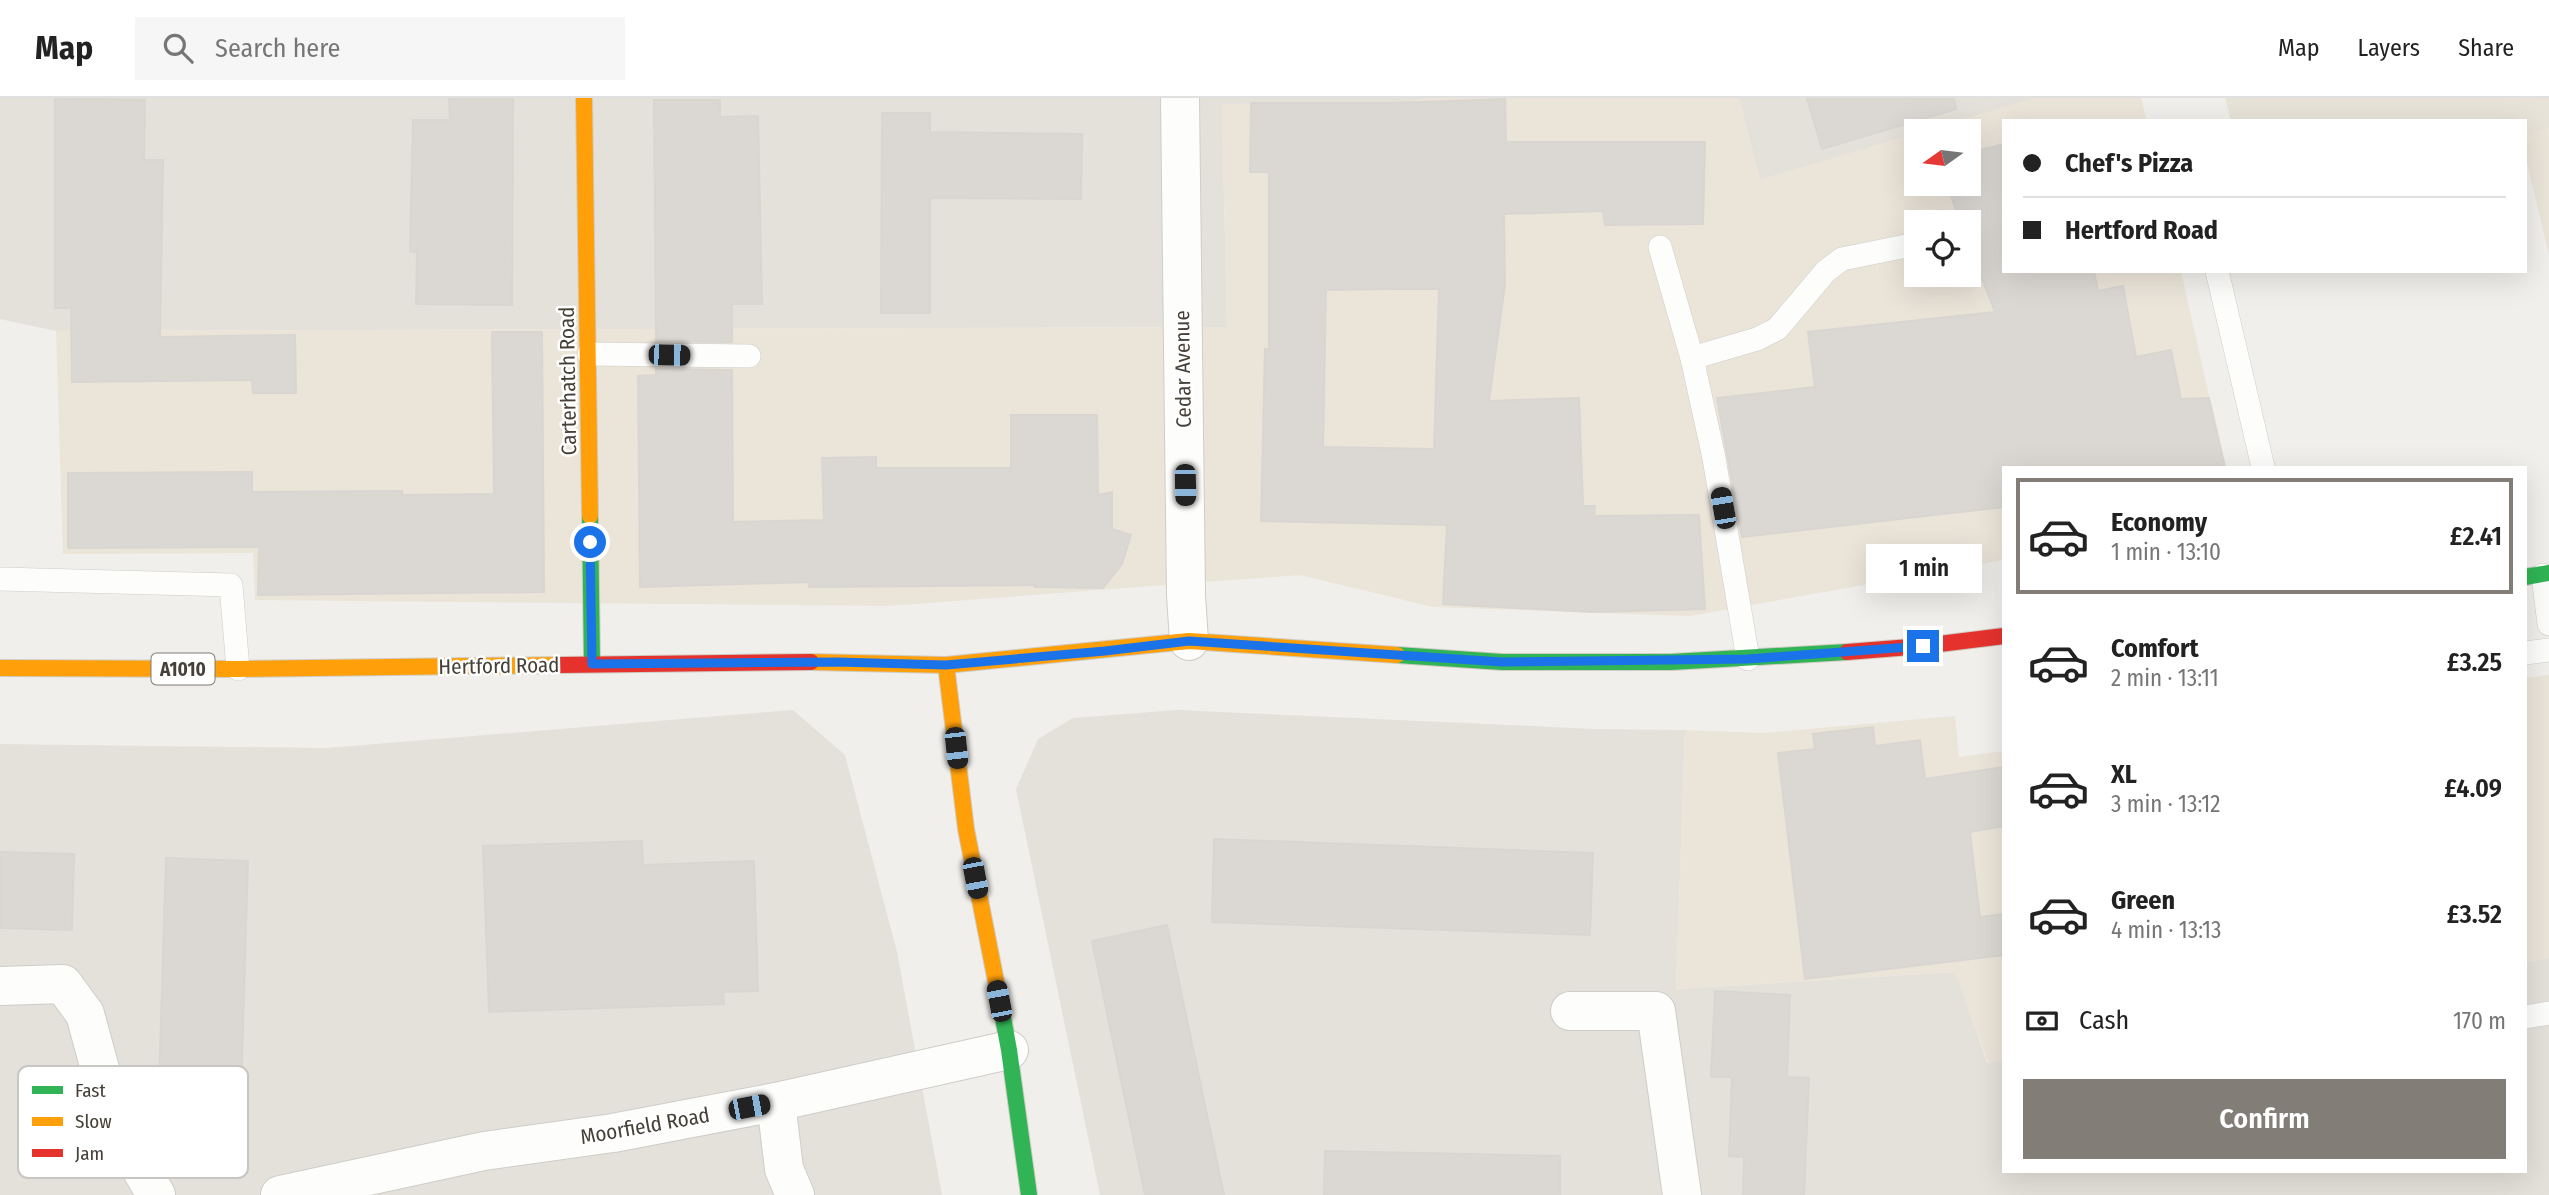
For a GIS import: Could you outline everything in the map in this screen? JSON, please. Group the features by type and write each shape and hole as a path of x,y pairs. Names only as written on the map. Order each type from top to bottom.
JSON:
{"main road":[{"name":"Carterhatch Road","path":"584,98 592,664"},
{"name":"Hertford Road","path":"0,668 238,669 838,662 946,665 1189,641 1502,662 1748,659 1923,646 2002,636"},
{"path":"946,665 966,829 1009,1050 1029,1195"}],"street":[{"name":"Cedar Avenue","path":"1180,98 1186,596 1189,641"},
{"path":"0,986 63,984 85,1014 99,1066"},
{"path":"1570,1011 1656,1011 1682,1195"},
{"name":"Moorfield Road","path":"280,1195 484,1151 612,1133 776,1102 1009,1050"},
{"path":"776,1102 784,1169 795,1195"},
{"path":"146,1178 156,1195"}],"lane":[{"path":"1692,358 1777,330 1826,271 1842,259 1904,246"},
{"path":"1660,247 1692,358 1714,458 1748,659"},
{"path":"2217,273 2263,466"},
{"path":"589,354 749,356"},
{"path":"2539,575 2549,624"},
{"path":"0,579 231,585 238,669"},
{"path":"2527,653 2549,650"},
{"path":"2527,1017 2549,1013"}],"shaded area":[{"path":"0,98 1427,98 1407,103 1222,104 1227,327 56,331 0,319"},
{"path":"1427,98 1739,98 1760,180 1904,137 1904,196 1981,196 1981,119 1964,119 2034,98 2141,98 2146,119 2002,119 2002,273 2181,273 2225,466 2002,466 2002,560 1690,616 1433,607 1300,575 888,606 255,600 253,553 63,554 56,331 1227,327 1222,104 1407,103"},
{"path":"1739,98 2037,98 1966,119 1904,119 1904,138 1760,180"},
{"path":"2225,98 2549,98 2549,129 2527,134 2527,119 2230,119"},
{"path":"2549,129 2549,255 2527,163 2527,134"},
{"path":"2549,675 2549,958 2527,962 2527,678"},
{"path":"793,710 845,755 897,952 942,1195 0,1195 0,744 326,748"},
{"path":"1177,710 1595,729 1685,730 1676,989 1956,972 1987,1063 2002,1060 2002,1173 2527,1173 2527,962 2549,958 2549,1195 1100,1195 1016,789 1038,739 1073,718"},
{"path":"1955,716 1959,757 2002,751 2002,1060 1988,1063 1955,972 1676,989 1685,730 1764,733"}],"building":[{"path":"55,98 145,100 144,160 163,160 160,337 295,335 296,393 253,393 252,380 72,382 71,308 55,308"},
{"path":"449,98 513,98 512,305 416,304 417,252 410,252 413,120 450,120"},
{"path":"1807,98 1954,98 1956,109 1922,119 1904,119 1904,125 1822,149"},
{"path":"1505,99 1506,142 1705,142 1703,224 1605,225 1603,211 1504,214 1505,284 1489,401 1579,398 1583,506 1595,506 1594,516 1699,515 1705,609 1592,612 1443,604 1447,525 1261,521 1265,349 1269,349 1269,172 1250,172 1251,103 1392,103","holes":["1439,289 1434,449 1323,447 1326,290"]},
{"path":"654,100 720,100 720,117 758,116 762,304 732,304 732,342 656,341"},
{"path":"882,113 930,113 930,132 1082,134 1081,199 930,198 930,313 881,313"},
{"path":"2002,145 2002,273 2094,273 2098,291 2123,286 2136,357 2171,350 2181,399 2209,398 2225,466 2002,466 2002,507 1742,537 1717,398 1815,387 1808,332 1995,312 1981,276 1981,210 1956,210 1951,196 1981,196 1981,150"},
{"path":"492,332 542,332 544,592 258,595 259,547 68,548 68,473 252,472 252,492 402,491 402,495 494,494"},
{"path":"656,369 732,370 733,522 824,520 822,458 876,457 876,468 1011,468 1011,415 1097,415 1098,495 1112,492 1112,529 1131,535 1122,564 1103,588 1035,585 809,587 809,582 640,587 638,376 656,375"},
{"path":"1873,727 1875,746 1920,740 1925,779 2002,767 2002,826 1970,832 1980,917 2002,914 2002,955 1805,979 1778,753 1815,749 1813,734"},
{"path":"1214,839 1593,853 1590,935 1212,922"},
{"path":"642,841 643,865 754,861 758,991 723,992 724,1004 489,1012 483,846"},
{"path":"0,852 74,854 72,930 0,928"},
{"path":"166,858 248,861 242,1066 160,1066"},
{"path":"1167,925 1224,1195 1145,1195 1092,941"},
{"path":"1715,991 1790,995 1787,1077 1809,1078 1804,1195 1743,1195 1744,1157 1729,1156 1732,1077 1711,1077"},
{"path":"1325,1151 1560,1156 1560,1195 1324,1195"}],"traffic: fast":[{"path":"590,516 592,664"},
{"path":"2527,577 2549,573"},
{"path":"1397,655 1502,662 1671,662 1847,652"},
{"path":"1001,1007 1029,1195"}],"traffic: slow":[{"path":"584,98 590,516"},
{"path":"811,662 946,665 1189,641 1397,655"},
{"path":"0,668 238,669 559,665"},
{"path":"946,665 966,829 1001,1007"}],"traffic: jam":[{"path":"1847,652 2002,636"},
{"path":"559,665 811,662"}],"route":[{"path":"590,542 592,664 838,662 946,665 1150,647 1189,641 1502,662 1671,662 1923,646"}]}
